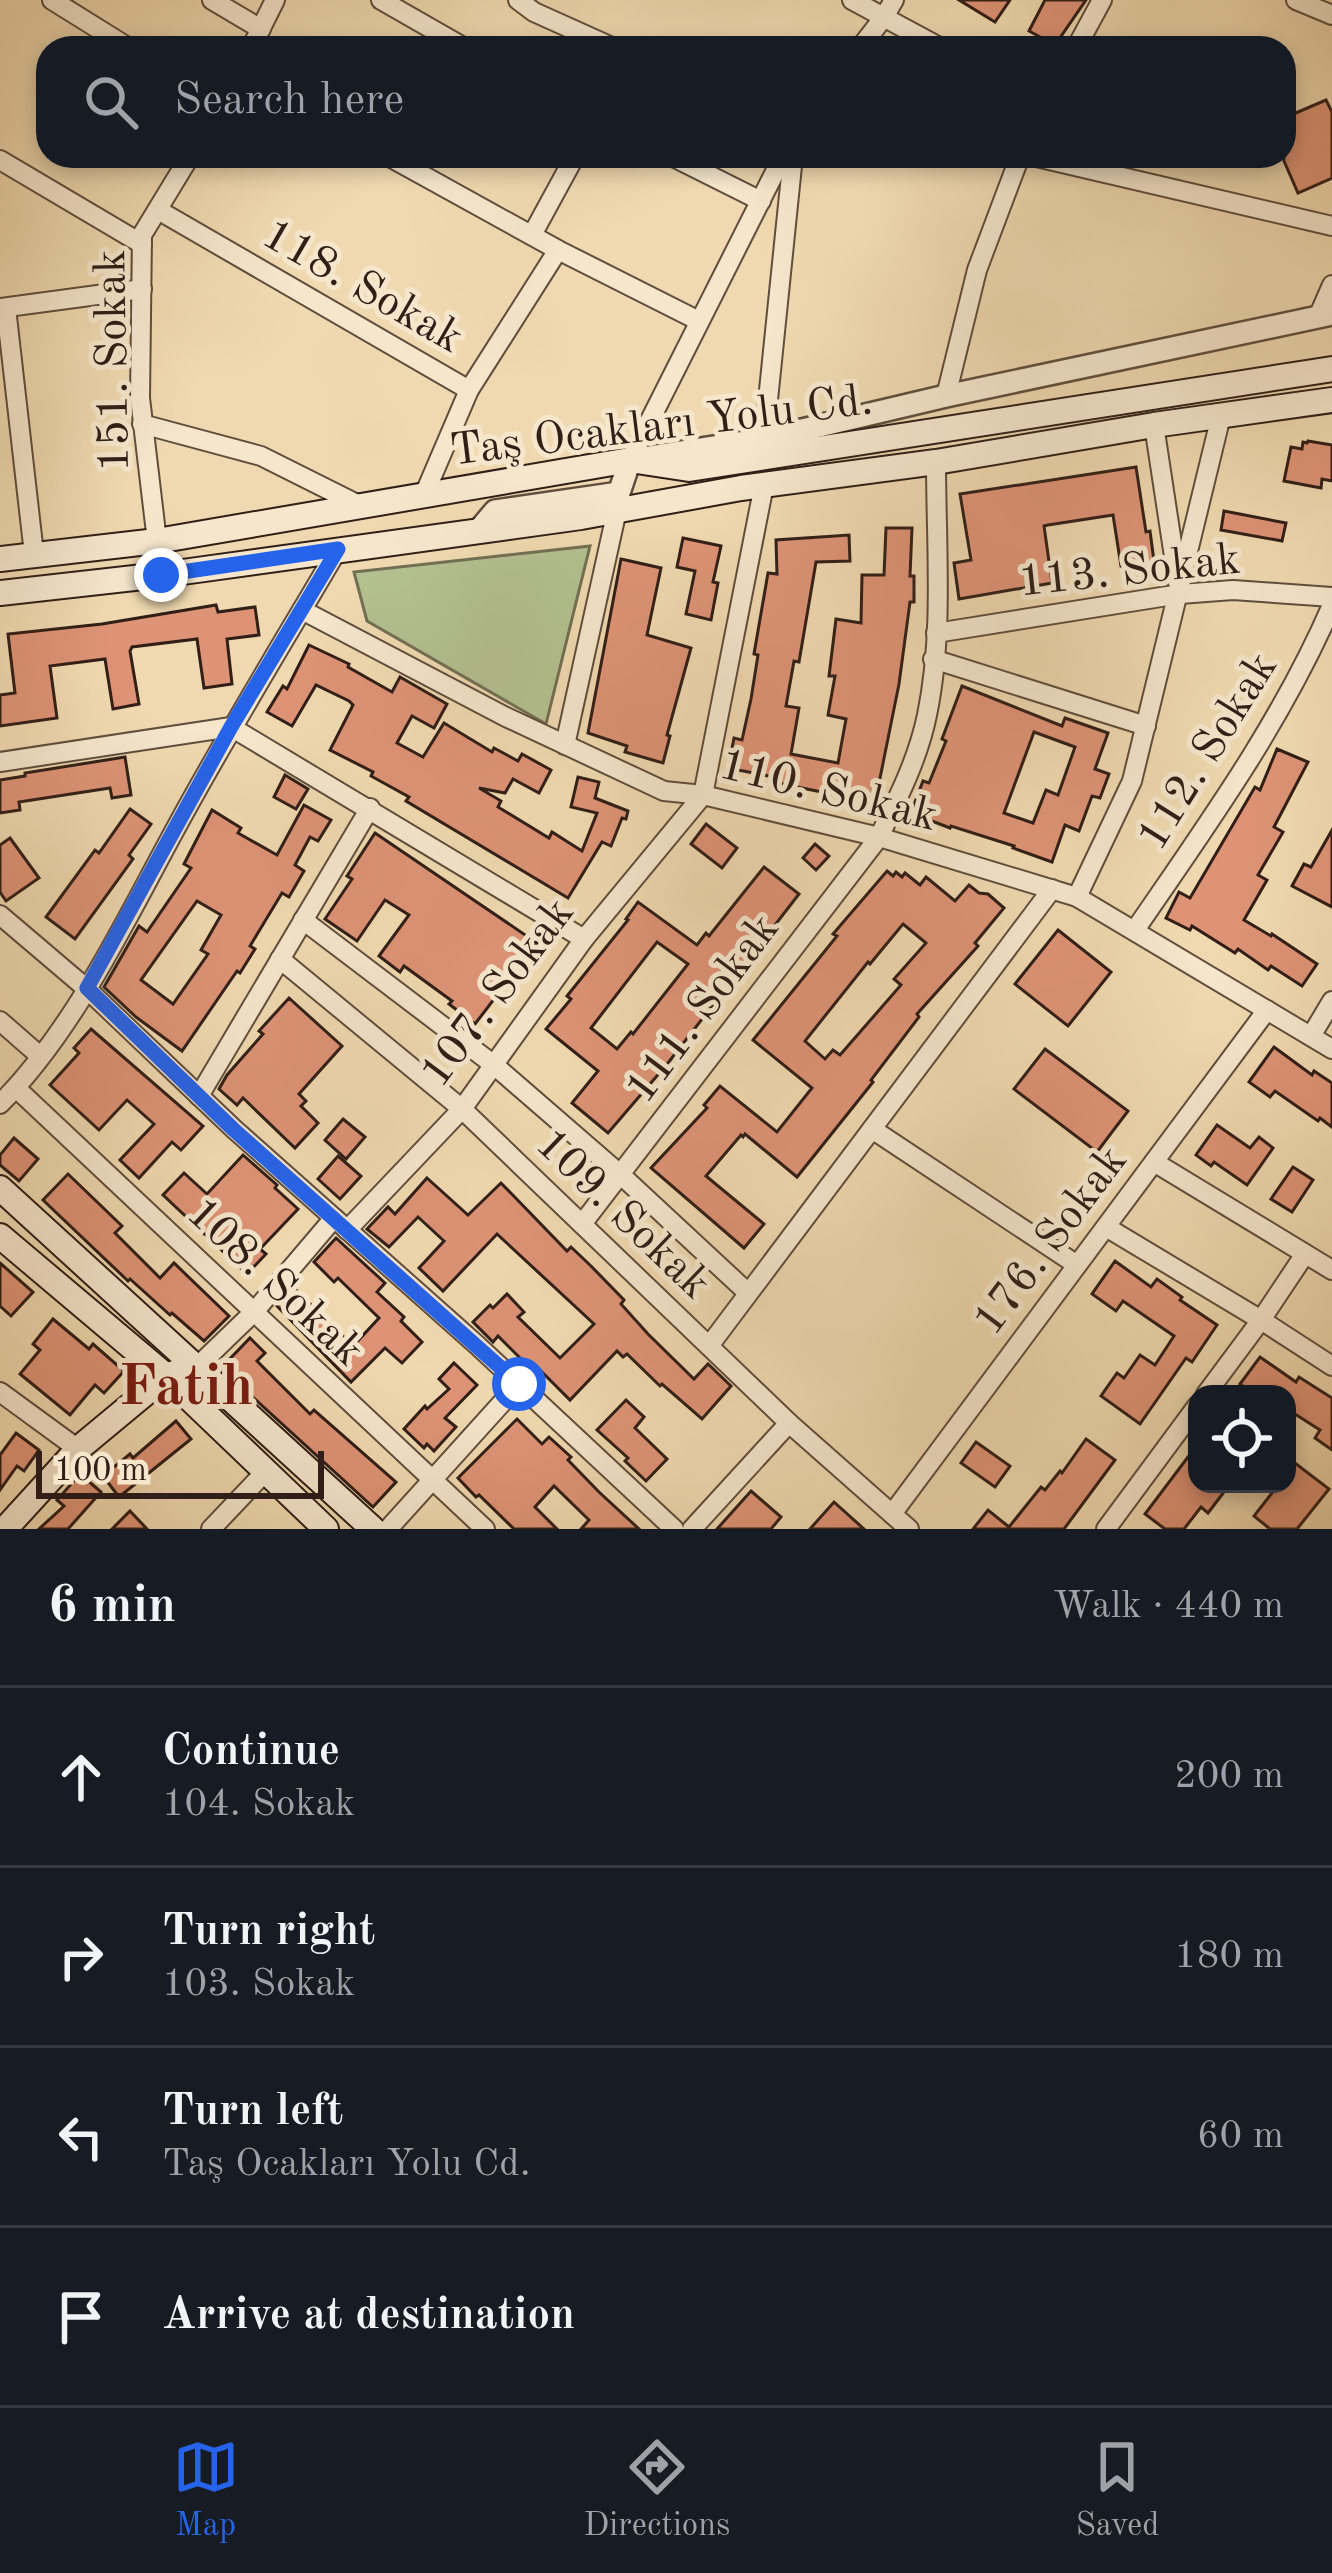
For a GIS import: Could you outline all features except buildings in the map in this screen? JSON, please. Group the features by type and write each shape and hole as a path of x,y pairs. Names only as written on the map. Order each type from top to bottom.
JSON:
{"main road":[{"name":"Taş Ocakları Yolu Cd.","path":"0,559 157,541 630,460 689,469 1332,369"},
{"name":"Taş Ocakları Yolu Cd.","path":"0,593 479,530 1332,400"},
{"path":"0,1188 373,1529"},
{"path":"0,1236 166,1376 326,1529"},
{"path":"5,1529 78,1449 166,1376 198,1366"}],"street":[{"path":"52,0 110,36"},
{"path":"212,0 261,28"},
{"path":"257,36 274,0"},
{"path":"381,0 444,36"},
{"path":"518,0 587,36"},
{"path":"852,0 889,9 925,36"},
{"path":"1082,36 1102,0"},
{"path":"1303,1 1332,15"},
{"path":"869,36 889,9"},
{"path":"0,160 142,244"},
{"name":"151. Sokak","path":"161,575 142,424 142,235 183,168"},
{"path":"410,168 699,321"},
{"path":"532,235 568,168"},
{"path":"694,168 761,201"},
{"path":"479,530 495,511 619,493 630,460 777,168"},
{"path":"764,439 792,168"},
{"path":"946,396 977,270 1015,168"},
{"path":"1083,168 1332,226"},
{"name":"118. Sokak","path":"158,210 469,390"},
{"path":"424,495 469,390 558,250"},
{"path":"630,460 764,439 1325,316 1332,285"},
{"path":"34,554 2,307 142,289"},
{"path":"1077,897 1132,781 1221,416"},
{"path":"142,424 261,456 363,506"},
{"path":"1154,425 1180,594"},
{"name":"111. Sokak","path":"582,1224 879,837 906,782 927,713 936,633 935,462"},
{"path":"703,795 764,484"},
{"path":"566,745 617,510"},
{"path":"0,1104 87,988 231,727 338,549"},
{"name":"113. Sokak","path":"936,633 1180,594 1233,590 1332,601"},
{"name":"112. Sokak","path":"1135,930 1246,768 1309,659 1332,601"},
{"name":"110. Sokak","path":"302,610 506,717 664,791 703,795 879,837 1077,897 1332,1049"},
{"path":"933,659 1146,726"},
{"path":"0,762 231,727 584,939"},
{"name":"107. Sokak","path":"198,1366 462,1109 584,939 703,795"},
{"path":"199,1096 370,808"},
{"path":"709,1346 1052,889"},
{"path":"0,914 87,988 674,1529"},
{"path":"303,920 494,1065 748,1292"},
{"name":"109. Sokak","path":"280,959 462,1109 789,1423 903,1525"},
{"path":"1311,1036 1332,1000"},
{"name":"176. Sokak","path":"903,1525 1077,1265 1268,1010"},
{"path":"0,1022 40,1056"},
{"name":"108. Sokak","path":"16,1088 485,1529"},
{"path":"872,1129 1077,1265"},
{"path":"1154,1162 1332,1270"},
{"path":"1106,1227 1332,1366"},
{"path":"1213,1385 1305,1254"},
{"path":"388,1529 519,1384"},
{"path":"0,1392 78,1449"},
{"path":"1106,1529 1188,1418"},
{"path":"692,1529 789,1423"},
{"path":"212,1529 265,1472"}],"green space":[{"path":"590,546 546,724 367,621 354,572"}],"district":[{"name":"Fatih","path":"186,1384"}],"route":[{"path":"161,575 338,549 231,727 87,988 234,1130 519,1384"}]}
